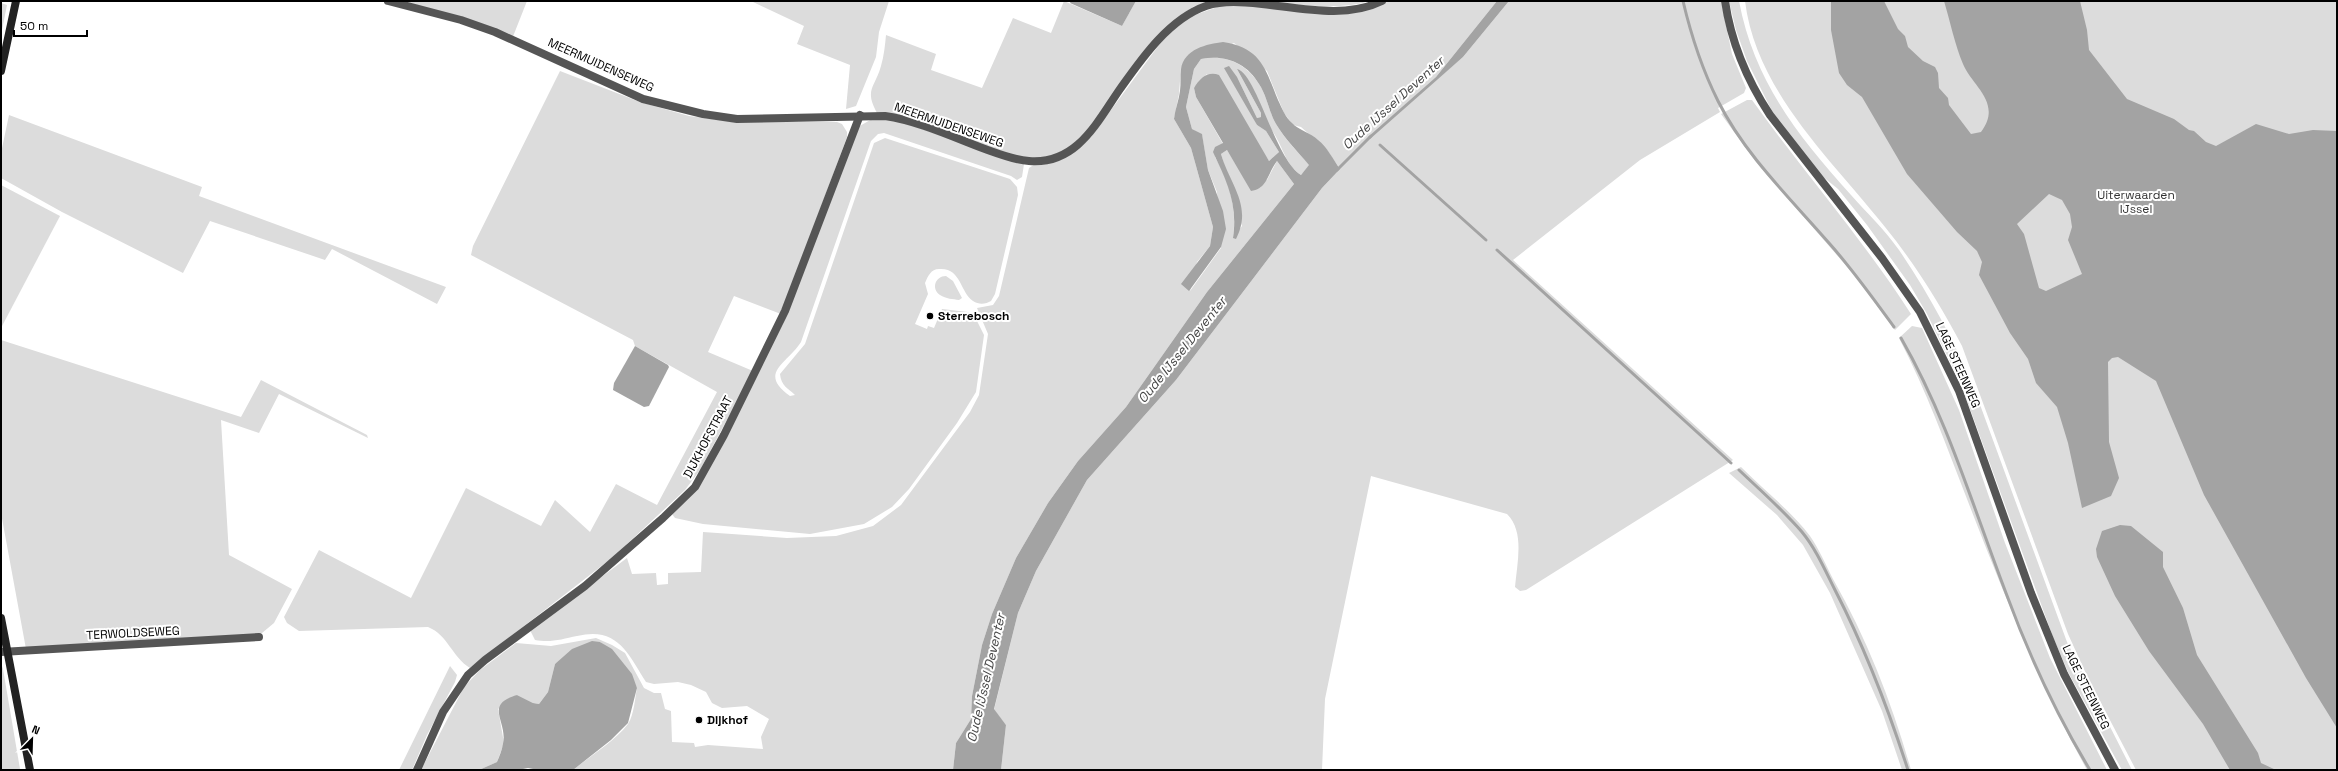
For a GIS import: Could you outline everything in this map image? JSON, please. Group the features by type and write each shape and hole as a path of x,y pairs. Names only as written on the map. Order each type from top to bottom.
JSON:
{"main road":[{"path":"1,71 16,1"},
{"path":"1,618 4,652 30,770"}],"street":[{"name":"MEERMUIDENSEWEG","path":"388,1 461,20 495,32 643,99 696,112 737,118 885,116 904,120 1013,158 1028,161 1049,160 1068,152 1089,135 1120,89 1155,44 1191,12 1206,5 1226,1 1311,10 1342,10 1369,6 1382,1"},
{"name":"LAGE STEENWEG","path":"1725,1 1735,43 1755,91 1770,114 1882,258 1920,312 1959,391 2031,593 2064,674 2115,770"},
{"name":"DIJKHOFSTRAAT","path":"417,770 443,712 468,675 485,660 585,586 664,518 695,487 724,435 785,311 860,116"},
{"name":"TERWOLDSEWEG","path":"4,652 259,637"}],"green space":[{"path":"403,1 527,1 512,39"},
{"path":"751,1 889,1 879,32 876,57 856,106 846,109 850,65 797,44 804,26"},
{"path":"1064,1 1122,26 1136,1 1212,1 1193,7 1169,24 1087,133 1067,150 1048,157 1035,159 1013,156 877,113 871,99 871,93 882,62 886,35 936,54 931,70 982,88 1013,18 1051,33"},
{"path":"1259,1 1369,1 1345,6 1315,6"},
{"path":"1386,1 1497,1 1436,77 1368,138 1463,57 1509,1 1721,1 1732,54 1746,88 1744,93 1718,108 1720,112 1640,160 1513,260 1733,460 1526,590 1520,591 1515,587 1518,539 1513,521 1507,514 1371,476 1325,699 1322,770 1001,770 1006,725 994,710 1018,613 1036,571 1087,480 1176,380 1322,188 1340,169 1327,150 1301,127 1293,125 1284,113 1267,71 1234,43 1181,68 1179,94 1174,119 1191,148 1213,227 1210,246 1197,262 1190,291 1221,248 1217,192 1208,170 1202,135 1192,129 1186,107 1194,69 1201,59 1226,59 1248,71 1262,89 1280,130 1310,165 1301,175 1292,167 1265,118 1253,89 1237,69 1261,113 1261,117 1257,118 1237,77 1257,125 1266,131 1279,152 1269,161 1207,74 1194,88 1196,97 1223,144 1215,157 1225,176 1231,196 1234,217 1233,238 1242,226 1221,154 1227,150 1245,179 1267,180 1277,161 1294,184 1207,292 1126,407 1078,461 1048,503 1016,558 992,614 982,645 972,696 971,719 956,743 953,770 573,770 609,743 628,724 632,716 637,688 626,668 607,647 600,642 555,664 548,692 539,704 533,703 517,695 498,709 504,743 497,762 479,770 421,770 464,687 480,670 516,643 551,646 596,638 625,653 644,688 654,693 661,693 665,709 671,711 672,742 694,743 695,747 708,745 763,749 761,737 769,719 747,706 722,708 712,703 706,692 691,685 678,682 654,684 646,682 627,652 620,644 602,635 591,634 541,641 535,640 530,630 627,558 632,574 656,573 657,585 668,584 668,573 701,572 703,532 787,538 836,536 873,526 901,505 970,412 979,395 988,334 977,308 993,305 999,296 1029,168 1033,165 1069,155 1081,147 1091,137 1159,45 1172,30 1192,16 1223,5 1246,5 1311,12"},
{"path":"1729,1 1739,1 1746,30 1755,57 1767,82 1796,129 1813,151 1894,243 1921,284 1941,319 1959,354 1975,391 2067,642 2132,770 2122,770 2068,672 2053,637 1961,384 1927,314 1910,285 1867,225 1838,189 1822,176 1775,117 1747,61 1736,30"},
{"name":"Uiterwaarden IJssel","path":"1745,1 2337,1 2337,770 2136,770 2088,678 2068,634 1962,346 1936,300 1907,255 1820,149 1780,94 1764,65 1752,34"},
{"path":"1,3 7,5 1,35"},
{"path":"560,71 640,102 689,116 735,122 837,122 842,124 847,132 847,137 781,314 734,296 708,352 753,371 700,470 685,490 613,557 470,668 459,658 440,635 428,627 299,631 287,623 284,617 319,550 411,598 466,488 541,526 555,500 590,532 616,484 657,505 717,392 635,346 633,340 471,255 473,246"},
{"path":"1747,100 1752,100 1893,286 1911,314 1895,330 1856,277 1756,162 1721,114"},
{"path":"9,115 202,187 199,196 446,287 437,304 332,249 325,260 210,221 183,273 62,212 1,178 1,153"},
{"path":"872,119 896,120 1024,164 1022,177 1017,180 1011,176 884,133 878,134 871,141 801,342 778,368 776,381 780,388 790,396 795,395 783,384 780,374 805,344 874,143 885,138 1010,179 1017,187 1018,195 995,294 991,301 982,304 973,301 965,292 952,272 946,269 936,269 930,273 925,283 928,294 915,324 927,329 928,326 934,328 942,309 968,312 974,315 984,335 976,392 957,423 909,489 892,507 864,524 810,534 703,524 675,518 672,514 688,499 783,324 858,127"},
{"path":"1,185 60,216 1,328"},
{"path":"946,276 953,281 962,298 959,300 950,299 940,295 937,292 935,286 937,280"},
{"path":"1912,326 1922,328 1959,410 2005,543 2050,658 2107,770 2087,770 2053,704 2022,637 1935,418 1899,338"},
{"path":"1,340 241,417 261,380 367,435 368,438 279,394 259,433 221,420 229,555 292,589 274,623 262,633 254,635 26,649 1,513"},
{"path":"1741,467 1794,517 1810,536 1816,546 1868,648 1896,720 1911,770 1902,770 1882,711 1830,593 1803,545 1777,515 1729,473"},
{"path":"1,663 3,669 20,769 1,770"},
{"path":"450,666 457,675 455,682 427,735 412,770 399,770"}],"water":[{"path":"1071,1 1136,1 1122,26 1070,3"},
{"path":"1497,1 1509,1 1463,57 1370,139 1368,137 1436,77"},
{"path":"1831,1 1884,1 1898,29 1905,36 1908,47 1923,61 1935,67 1938,73 1939,88 1948,98 1949,105 1971,134 1981,132 1987,122 1989,112 1984,95 1967,72 1960,57 1944,1 2080,1 2087,30 2089,50 2127,99 2174,119 2189,130 2194,131 2206,142 2216,146 2256,124 2289,134 2313,130 2337,131 2337,728 2306,678 2204,495 2156,381 2118,357 2112,358 2108,362 2109,442 2119,478 2111,496 2082,508 2068,443 2057,407 2036,383 2028,359 2010,333 1979,275 1982,262 1977,251 1957,232 1907,174 1862,97 1847,85 1839,73 1831,30","holes":["2049,194 2062,200 2070,214 2072,227 2068,240 2082,274 2046,291 2039,288 2024,234 2017,224"]},
{"path":"1223,42 1246,49 1260,61 1287,118 1294,125 1312,135 1321,143 1340,169 1322,188 1176,380 1087,480 1036,571 1018,613 994,709 1006,725 1001,770 953,770 956,743 971,719 972,696 982,645 992,614 1016,558 1048,503 1078,461 1126,407 1207,292 1294,184 1277,161 1264,184 1257,190 1251,191 1227,150 1221,154 1241,206 1241,227 1236,239 1233,238 1233,204 1227,183 1213,152 1215,147 1223,143 1196,97 1194,88 1196,84 1205,76 1211,74 1219,75 1269,161 1279,152 1266,131 1257,125 1224,68 1229,66 1237,77 1257,118 1261,117 1261,113 1237,69 1244,74 1252,85 1275,136 1292,166 1301,175 1309,165 1280,130 1262,89 1248,71 1242,66 1227,59 1201,59 1194,69 1186,107 1192,129 1202,134 1208,170 1223,211 1226,229 1221,247 1189,291 1181,284 1210,246 1213,227 1191,148 1174,119 1180,91 1181,69 1183,62 1191,52 1203,46"},
{"path":"635,346 669,367 649,406 644,407 613,390 614,383"},
{"path":"2120,525 2131,526 2163,552 2163,567 2183,608 2197,655 2258,753 2261,763 2276,770 2230,770 2203,724 2149,651 2115,596 2097,557 2096,549 2102,531"},
{"path":"592,641 600,642 612,649 632,674 637,688 628,723 611,740 573,770 538,770 528,768 518,770 479,770 497,762 501,751 504,736 499,715 501,704 507,699 517,695 533,703 539,704 548,692 555,664 572,649"}],"waterway":[{"path":"1683,1 1693,39 1712,89 1741,140 1784,193 1846,263 1894,327"},
{"name":"Oude IJssel Deventer","path":"1337,170 1371,136"},
{"path":"1380,145 1486,240"},
{"path":"1497,250 1731,463"},
{"path":"1901,338 1917,368 1946,431 2033,661 2054,705 2090,770"},
{"path":"1739,470 1795,524 1807,539 1824,567 1866,656 1884,701 1908,770"}],"place":[{"name":"Sterrebosch","path":"930,316"},
{"name":"Dijkhof","path":"699,720"}]}
